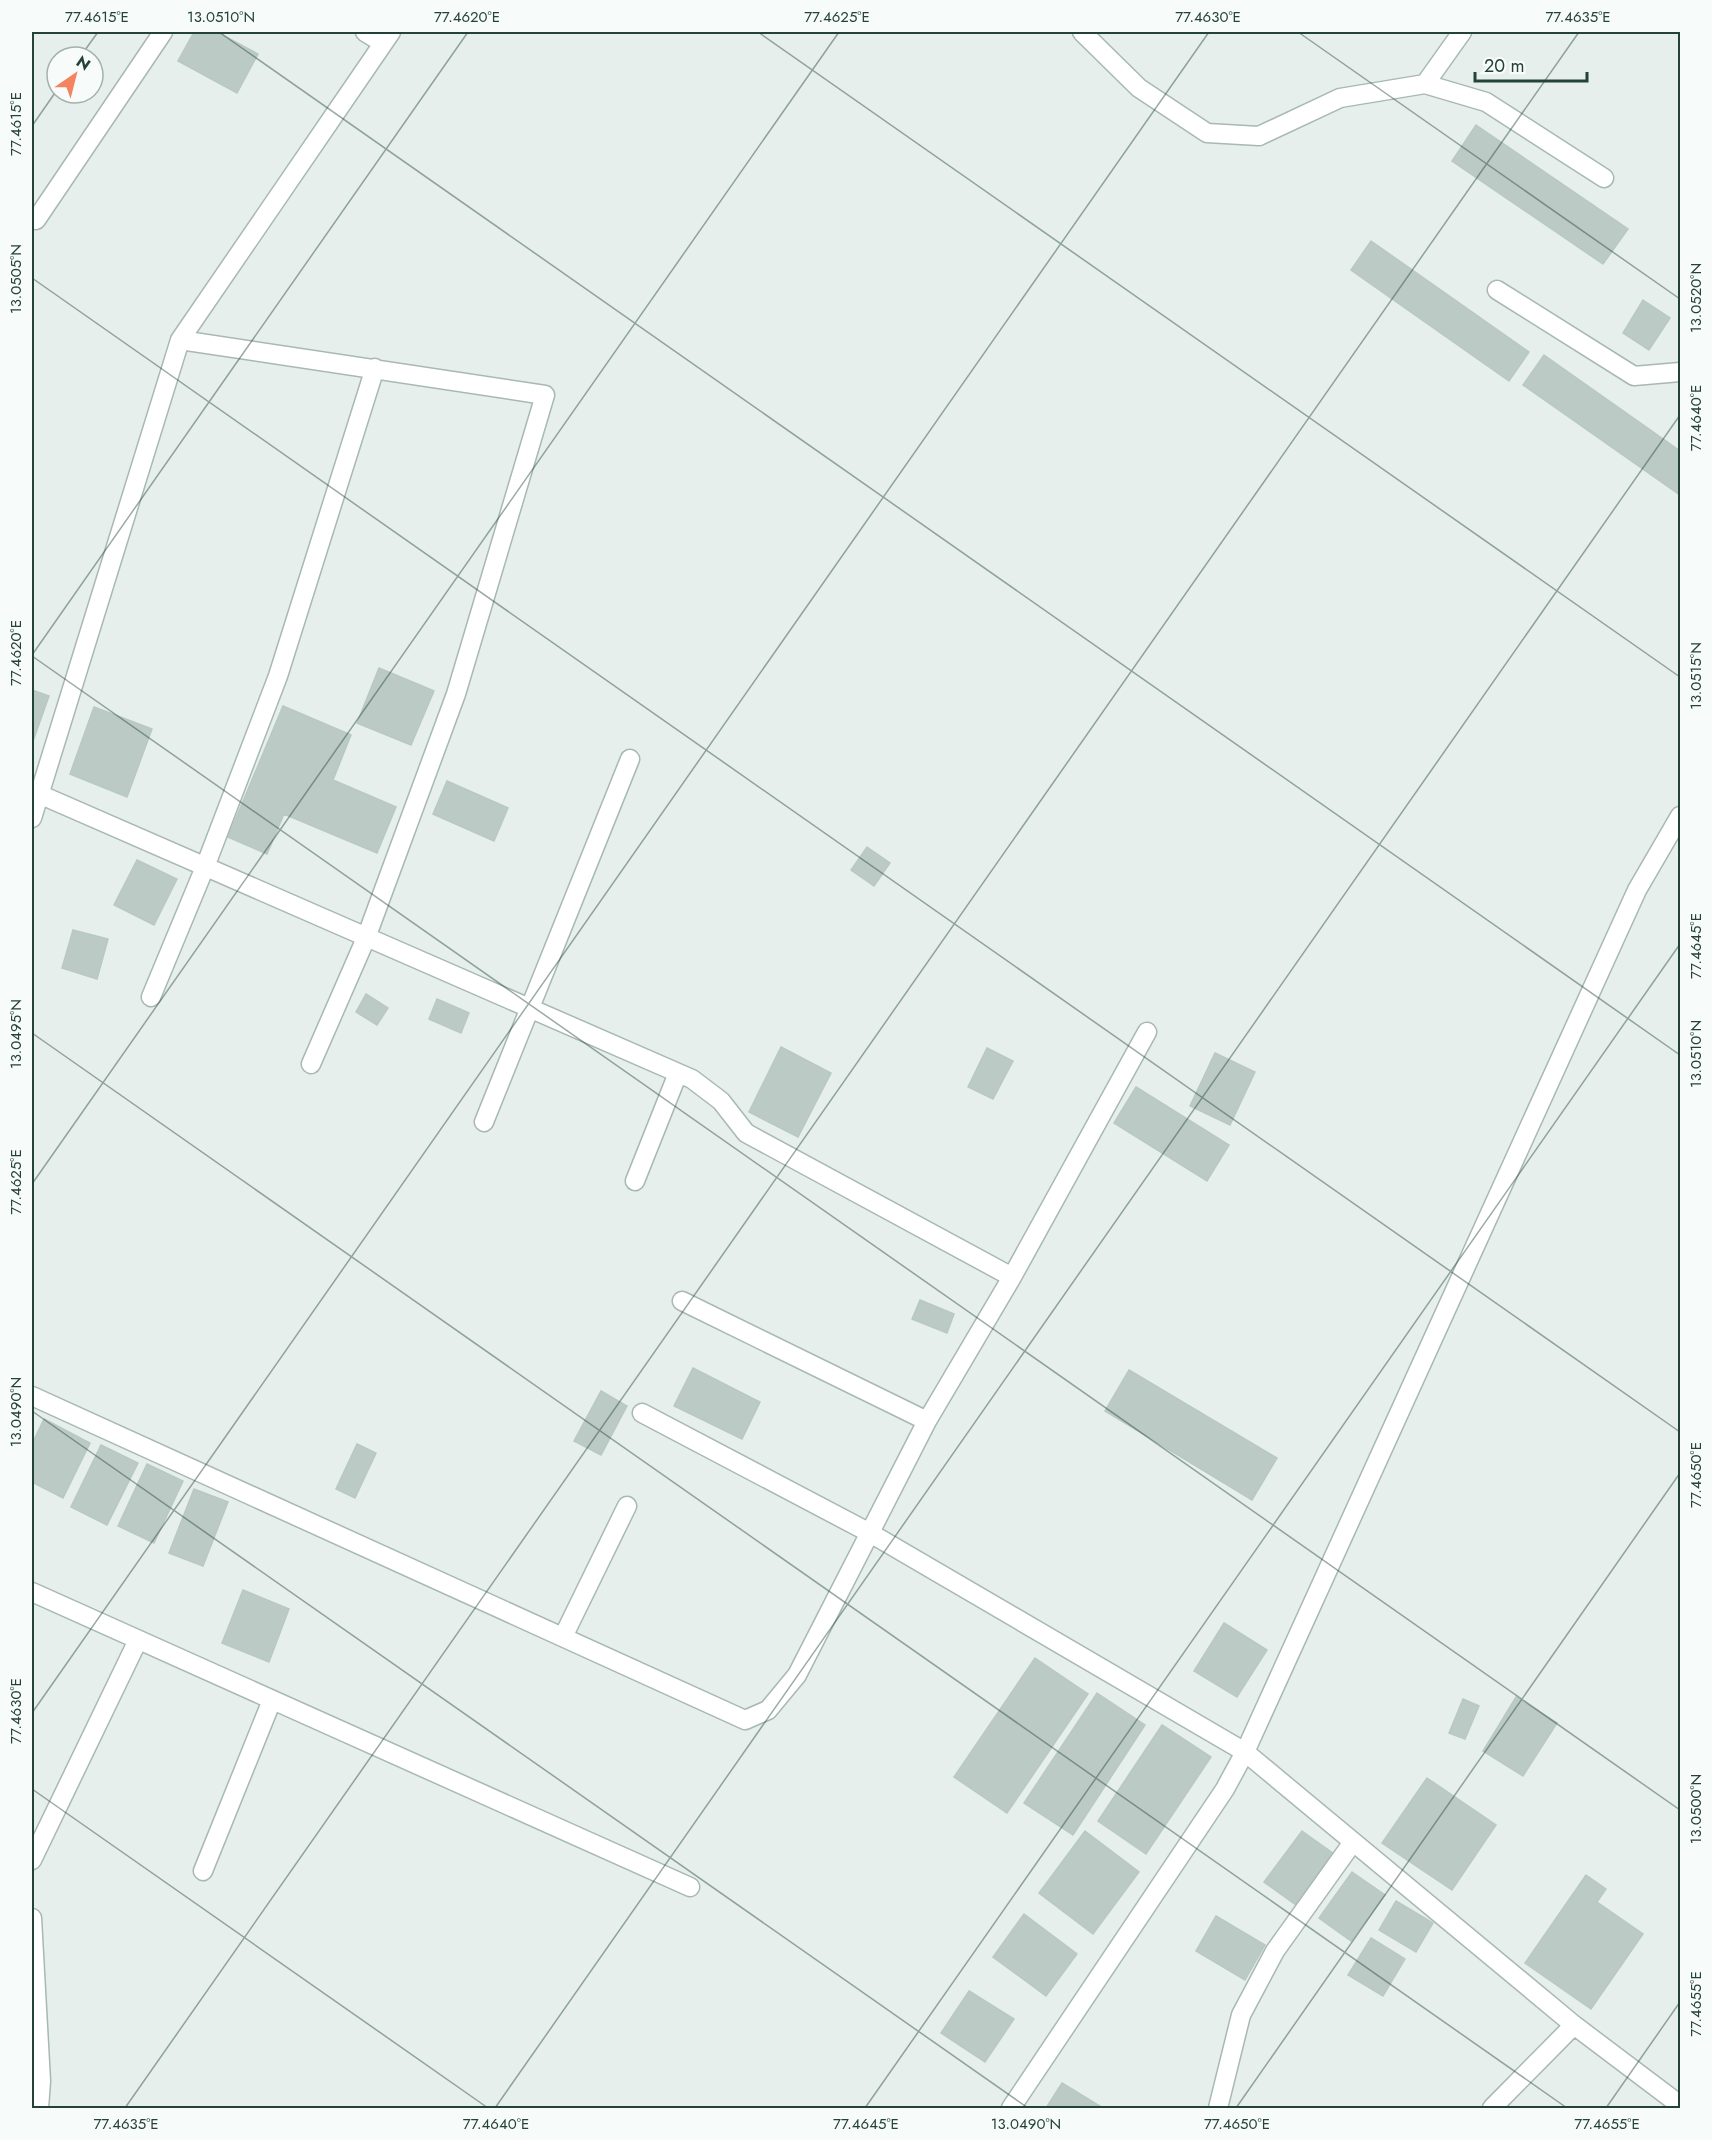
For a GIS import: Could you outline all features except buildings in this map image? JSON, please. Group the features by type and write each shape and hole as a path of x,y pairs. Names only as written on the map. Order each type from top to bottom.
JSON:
{"street":[{"path":"36,220 163,32"},
{"path":"32,818 35,793 180,339 387,38 365,32"},
{"path":"1082,32 1139,88 1207,133 1259,136 1340,98 1425,84 1486,102 1604,178"},
{"path":"1425,84 1462,32"},
{"path":"1497,290 1634,376 1680,372"},
{"path":"180,339 545,395 456,694 366,938 311,1064"},
{"path":"151,997 205,867 278,675 375,368"},
{"path":"484,1122 630,759"},
{"path":"35,793 692,1079 721,1101 747,1133 1012,1277"},
{"path":"1011,2109 1225,1789 1245,1752 1637,890 1680,816"},
{"path":"32,1396 745,1719 768,1710 797,1675 927,1421 1012,1277 1147,1032"},
{"path":"634,1180 678,1073"},
{"path":"682,1301 927,1421"},
{"path":"642,1413 870,1533 1245,1752 1574,2025 1680,2105"},
{"path":"563,1637 627,1506"},
{"path":"32,1592 690,1887"},
{"path":"32,1860 138,1640"},
{"path":"203,1871 272,1700"},
{"path":"1218,2109 1241,2015 1275,1951 1353,1842"},
{"path":"32,1918 41,2080 39,2109"},
{"path":"1492,2109 1574,2025"}]}
